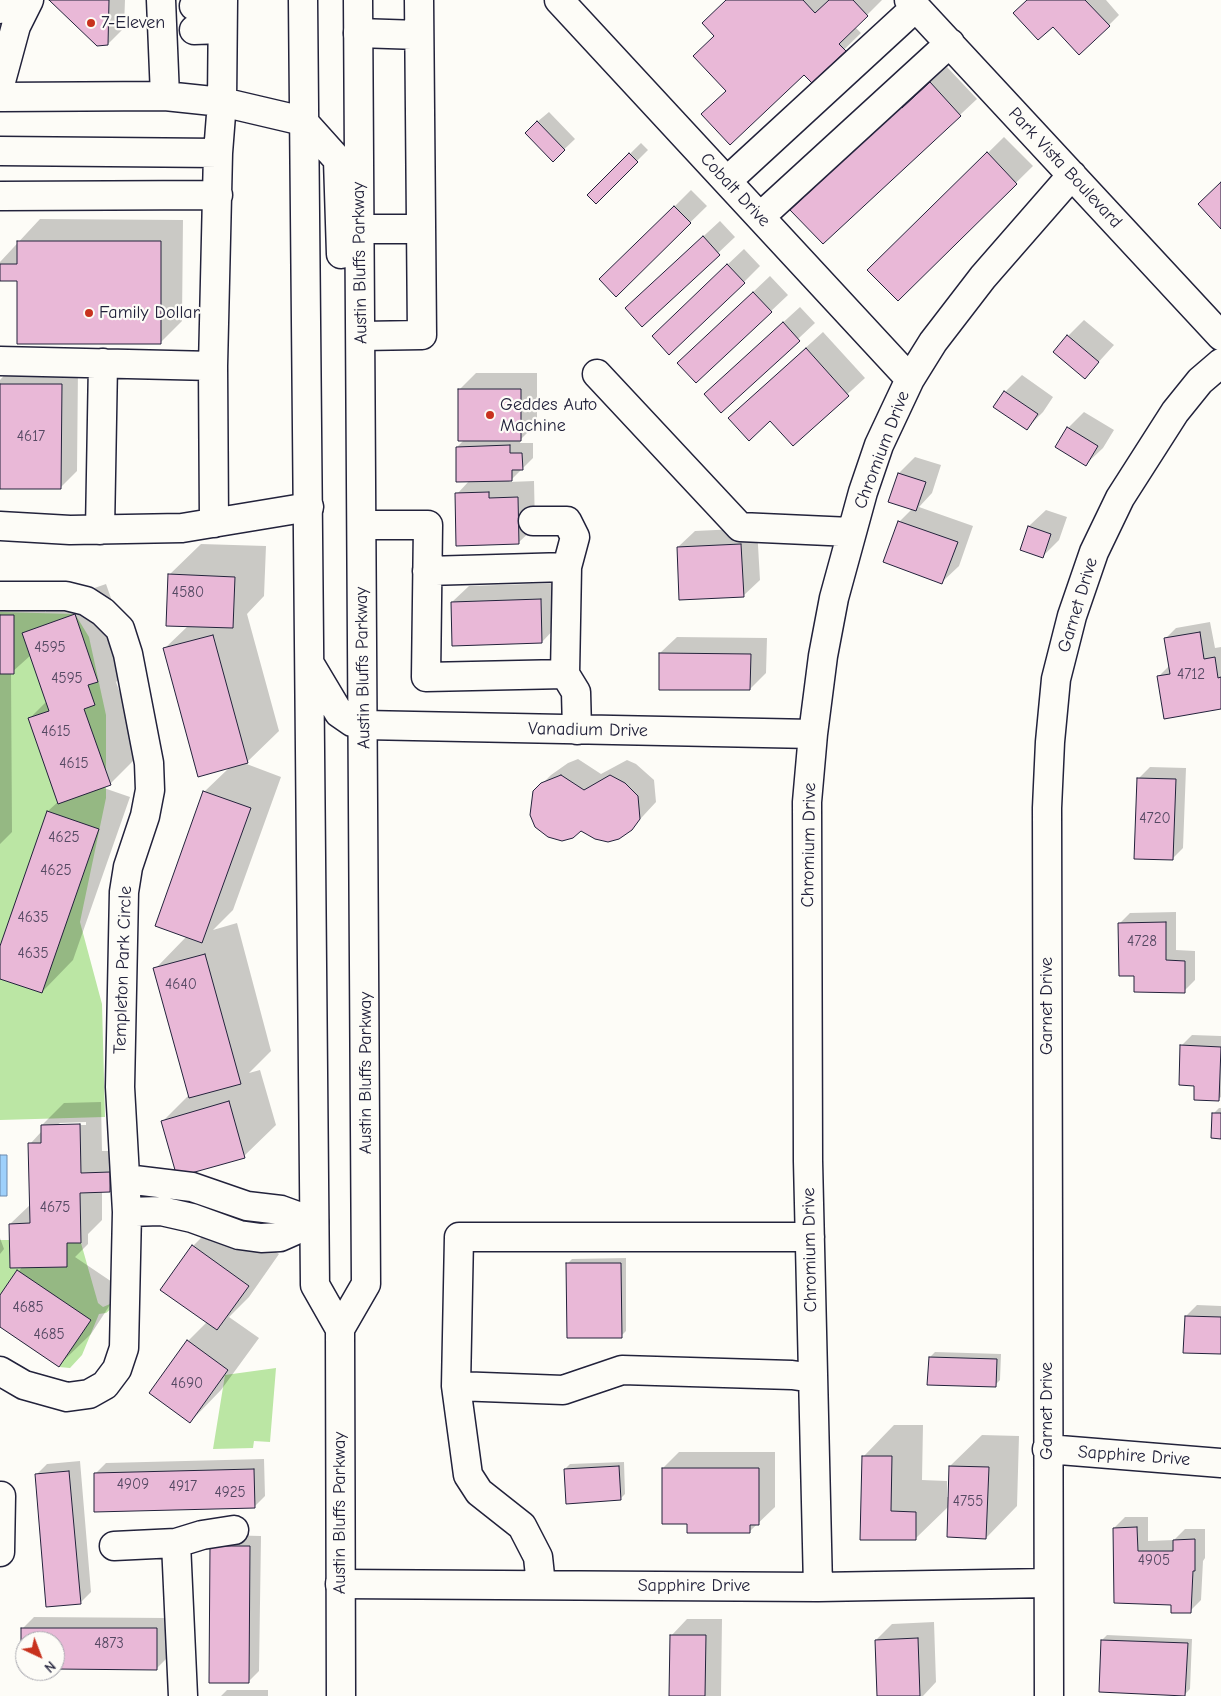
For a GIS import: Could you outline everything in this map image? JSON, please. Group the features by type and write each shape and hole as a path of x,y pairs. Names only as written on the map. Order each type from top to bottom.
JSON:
{"street":[{"path":"0,9 11,0"},
{"path":"0,85 16,26 29,0"},
{"name":"Austin Bluffs Parkway","path":"304,0 303,122 309,507 315,1285 340,1329 341,1696"},
{"name":"Austin Bluffs Parkway","path":"340,1329 366,1284 358,0"},
{"path":"0,97 165,96 222,102 303,122 338,160 341,255 360,332 422,336 419,0"},
{"name":"Cobalt Drive","path":"560,0 910,379"},
{"path":"727,181 913,3"},
{"name":"Park Vista Boulevard","path":"913,3 1221,336"},
{"path":"165,96 173,15 222,12 222,102 218,153 213,366 214,523"},
{"path":"358,33 419,36"},
{"path":"760,217 950,43"},
{"path":"0,151 218,153"},
{"name":"Chromium Drive","path":"818,1587 810,1237 807,802 824,646 851,532 879,445 910,379 934,342 983,278 1072,175"},
{"path":"0,196 218,195"},
{"path":"360,229 421,229"},
{"path":"0,361 213,366"},
{"path":"100,530 103,363"},
{"name":"Garnet Drive","path":"1049,1696 1047,808 1056,679 1072,616 1094,552 1120,498 1175,412 1200,381 1221,363"},
{"path":"597,374 740,527 851,532"},
{"path":"0,526 100,530 182,528 309,507"},
{"path":"533,521 567,521 575,537 567,567 565,674 576,692 577,730"},
{"path":"362,525 428,525 426,677 565,674"},
{"path":"427,571 567,567"},
{"name":"Templeton Park Circle","path":"0,596 66,596 86,602 103,612 120,629 128,654 149,764 150,790 145,816 128,867 124,892 120,1087 127,1212 124,1348 117,1369 105,1385 89,1394 67,1396 24,1385 0,1371"},
{"path":"309,662 339,713 352,722 364,726"},
{"name":"Vanadium Drive","path":"364,726 813,734"},
{"path":"126,1179 178,1184 247,1206 281,1210 314,1222"},
{"path":"127,1212 161,1211 192,1218 239,1235 261,1238 280,1238 314,1222"},
{"path":"541,1585 538,1557 522,1526 479,1492 468,1475 456,1386 459,1237 810,1237"},
{"path":"456,1386 563,1390 622,1370 792,1375 813,1378"},
{"name":"Sapphire Drive","path":"1047,1449 1221,1463"},
{"path":"0,1552 1,1496"},
{"path":"114,1546 176,1543 202,1534 234,1530"},
{"path":"176,1543 183,1696"},
{"name":"Sapphire Drive","path":"340,1584 818,1587 1048,1583"}],"green space":[{"path":"0,612 75,614 89,637 106,715 106,798 80,922 102,1004 105,1117 0,1120"},
{"path":"0,1240 9,1240 10,1268 67,1267 67,1243 81,1243 98,1303 103,1307 110,1304 112,1308 106,1313 99,1314 82,1355 70,1368 59,1367 0,1327"},
{"path":"276,1368 270,1442 254,1441 253,1448 213,1449 225,1375"}],"water":[{"path":"0,1155 7,1155 7,1196 0,1196"}],"building":[{"name":"7-Eleven","path":"49,0 109,0 108,45 97,46"},
{"path":"726,0 803,0 815,13 829,0 853,0 868,16 839,44 846,51 812,83 804,75 730,145 701,114 726,91 693,56 714,36 702,23"},
{"path":"1027,0 1085,0 1110,26 1079,55 1053,27 1038,40 1013,13"},
{"path":"930,82 961,116 823,244 790,210 863,142 858,137 896,101 902,108"},
{"path":"537,121 565,150 553,162 525,133"},
{"path":"987,152 1017,184 898,301 867,270"},
{"path":"629,153 638,162 596,204 587,195"},
{"path":"1221,182 1221,229 1198,204"},
{"path":"674,206 691,223 616,297 599,279"},
{"path":"703,236 720,255 642,327 625,308"},
{"name":"Family Dollar","path":"17,241 161,241 161,344 17,344 17,281 0,281 0,264 17,264"},
{"path":"727,264 745,283 669,355 652,336"},
{"path":"753,292 772,312 696,383 677,363"},
{"path":"783,322 800,341 721,413 704,394"},
{"path":"1067,335 1099,362 1085,379 1053,352"},
{"path":"806,348 849,396 793,446 770,421 749,441 728,418"},
{"path":"0,384 62,384 61,489 0,489"},
{"name":"Geddes Auto Machine","path":"458,389 521,389 521,441 458,441"},
{"path":"1004,391 1038,414 1027,430 993,407"},
{"path":"1067,427 1098,446 1086,466 1055,447"},
{"path":"510,445 510,453 522,453 523,470 512,470 512,481 456,482 456,447"},
{"path":"898,473 926,482 916,511 888,502"},
{"path":"489,492 489,498 518,497 519,544 456,546 455,493"},
{"path":"898,521 958,542 942,584 883,562"},
{"path":"1028,526 1051,534 1043,558 1020,550"},
{"path":"741,544 744,597 679,600 677,547"},
{"path":"168,574 235,577 233,628 166,626"},
{"path":"541,599 542,643 452,646 451,602"},
{"path":"75,614 98,682 88,685 95,705 84,709 111,785 58,804 28,718 49,711 22,633"},
{"path":"0,615 14,615 14,674 0,674"},
{"path":"1200,632 1204,659 1215,657 1218,678 1221,677 1221,709 1164,719 1157,676 1170,674 1164,638"},
{"path":"213,635 248,763 198,777 163,648"},
{"path":"659,653 751,654 750,690 659,690"},
{"path":"561,775 584,790 610,775 625,783 638,796 640,819 632,830 619,839 608,842 595,839 581,831 573,838 562,841 548,837 535,827 530,815 533,791 541,783"},
{"path":"1137,778 1176,779 1173,860 1134,859"},
{"path":"203,791 251,808 202,943 155,926"},
{"path":"47,811 99,829 42,993 0,979 0,946"},
{"path":"1166,922 1166,960 1185,961 1185,993 1134,992 1134,976 1119,976 1118,923"},
{"path":"205,954 241,1084 189,1098 153,968"},
{"path":"1180,1045 1221,1047 1219,1101 1194,1100 1194,1086 1179,1085"},
{"path":"229,1101 245,1158 177,1177 161,1121"},
{"path":"1212,1113 1221,1113 1221,1139 1211,1138"},
{"path":"80,1124 81,1173 110,1172 110,1192 80,1193 81,1243 67,1243 67,1267 10,1268 9,1224 30,1223 28,1143 41,1143 41,1125"},
{"path":"192,1245 249,1286 217,1330 160,1290"},
{"path":"566,1263 621,1263 622,1338 567,1338"},
{"path":"17,1270 91,1320 59,1367 0,1327 0,1295"},
{"path":"1185,1316 1221,1317 1221,1354 1183,1353"},
{"path":"187,1340 228,1370 190,1423 149,1393"},
{"path":"929,1357 997,1359 996,1387 927,1385"},
{"path":"862,1456 892,1456 891,1511 916,1512 916,1540 860,1540"},
{"path":"619,1466 621,1500 566,1504 564,1469"},
{"path":"949,1466 989,1467 986,1539 947,1537"},
{"path":"662,1468 759,1468 759,1525 750,1525 750,1533 687,1533 687,1524 662,1524"},
{"path":"254,1469 255,1508 94,1512 94,1473"},
{"path":"69,1471 81,1604 46,1607 35,1474"},
{"path":"1137,1527 1138,1551 1173,1551 1173,1540 1195,1539 1195,1571 1193,1571 1191,1613 1171,1613 1171,1605 1114,1603 1113,1528"},
{"path":"210,1546 250,1546 249,1683 209,1683"},
{"path":"21,1628 157,1628 157,1670 65,1669 65,1631 21,1631"},
{"path":"670,1635 706,1635 705,1696 669,1696"},
{"path":"918,1638 920,1696 877,1696 875,1640"},
{"path":"1101,1640 1188,1643 1185,1696 1099,1692"}],"place":[{"name":"7-Eleven","path":"91,23"},
{"name":"Family Dollar","path":"89,313"},
{"name":"Geddes Auto Machine","path":"490,415"}]}
